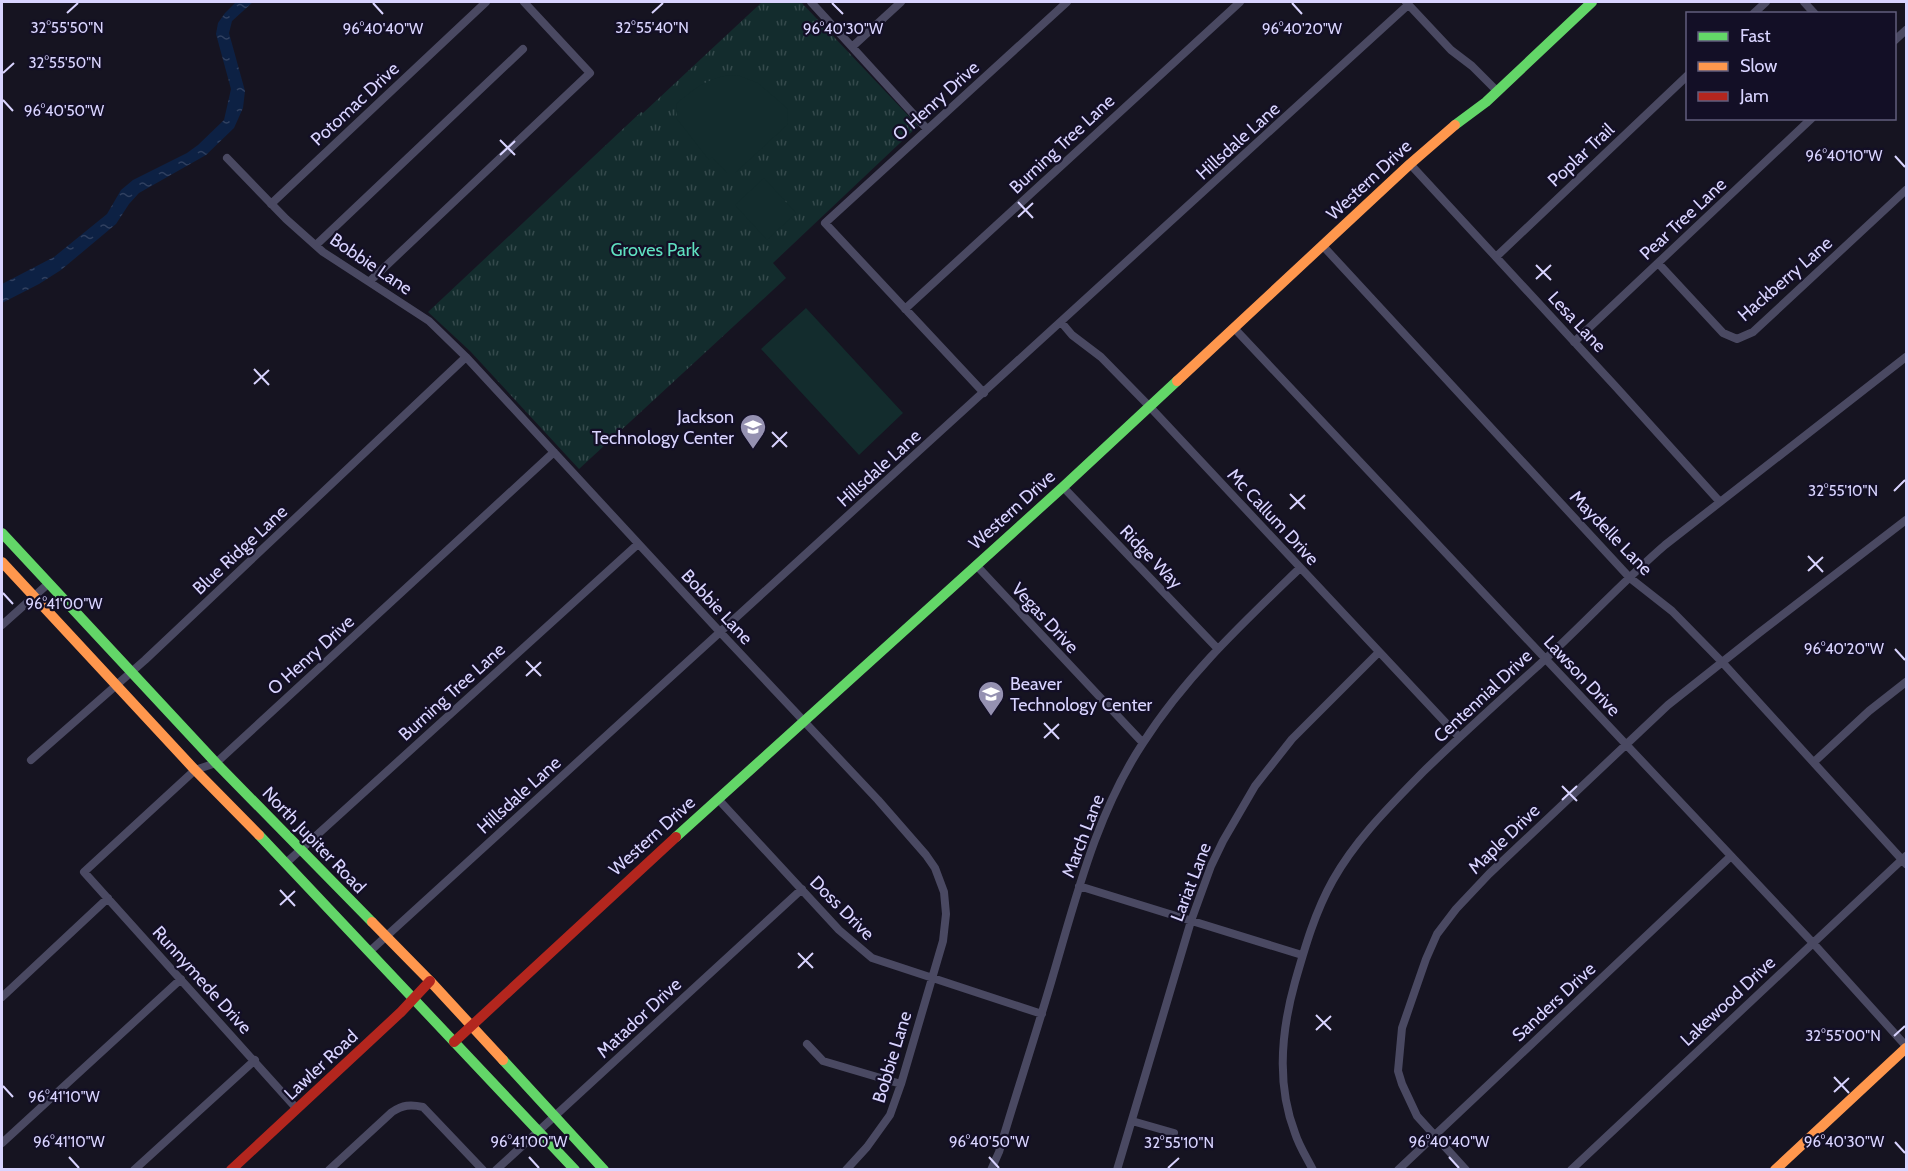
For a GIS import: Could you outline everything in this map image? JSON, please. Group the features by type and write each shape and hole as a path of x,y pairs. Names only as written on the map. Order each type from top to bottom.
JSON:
{"main road":[{"name":"Western Drive","path":"454,1042 604,902 1063,487 1410,164 1486,102 1592,2"},
{"name":"North Jupiter Road","path":"2,533 300,850 430,981 604,1170"},
{"name":"North Jupiter Road","path":"2,562 195,770 286,863 575,1170"},
{"name":"Lawler Road","path":"231,1170 414,1000 430,981"},
{"path":"1775,1170 1906,1047"}],"street":[{"name":"Potomac Drive","path":"271,204 486,2"},
{"path":"370,280 590,73 524,2"},
{"path":"811,2 927,129"},
{"path":"852,47 901,2"},
{"name":"O Henry Drive","path":"905,309 825,223 1067,2"},
{"name":"Burning Tree Lane","path":"905,309 1240,2"},
{"path":"1407,3 1450,50 1472,66 1497,91"},
{"name":"Hillsdale Lane","path":"369,952 984,393 1407,3"},
{"path":"316,245 523,49"},
{"name":"Poplar Trail","path":"1496,257 1686,77"},
{"name":"Pear Tree Lane","path":"1574,342 1810,120"},
{"name":"Bobbie Lane","path":"227,158 271,204 323,252 370,280 429,321 466,357 878,800 935,868 944,892 946,914 943,940 901,1084 890,1115 867,1147 846,1170"},
{"name":"Lesa Lane","path":"1410,164 1720,502"},
{"name":"Hackberry Lane","path":"1658,263 1723,333 1737,339 1753,332 1906,190"},
{"name":"Maydelle Lane","path":"1323,246 1630,578 1672,611 1722,662 1905,860"},
{"path":"905,309 984,393"},
{"name":"Mc Callum Drive","path":"1061,322 1101,357 1150,407 1459,737"},
{"name":"Lawson Drive","path":"1234,328 1813,943 1906,1047"},
{"name":"Blue Ridge Lane","path":"31,760 131,672 466,357"},
{"name":"Centennial Drive","path":"1313,1170 1295,1135 1286,1106 1282,1047 1288,1009 1302,956 1318,910 1353,849 1372,824 1459,737 1546,659 1642,565 1906,357"},
{"name":"O Henry Drive","path":"84,872 195,770 216,762 554,452"},
{"name":"Ridge Way","path":"1063,487 1217,648"},
{"name":"Maple Drive","path":"1466,1170 1417,1116 1398,1071 1402,1028 1426,958 1437,934 1456,909 1489,874 1668,705 1906,520"},
{"name":"Burning Tree Lane","path":"286,863 638,544"},
{"name":"Vegas Drive","path":"976,565 1143,743"},
{"name":"March Lane","path":"991,1170 999,1152 1042,1014 1079,886 1106,809 1143,743 1171,703 1217,648 1300,568"},
{"path":"2,625 49,583"},
{"name":"Lariat Lane","path":"1117,1170 1191,921 1223,841 1255,786 1292,739 1379,652"},
{"path":"1814,762 1869,711 1906,682"},
{"name":"Doss Drive","path":"718,799 838,930 872,958 1042,1014"},
{"name":"Sanders Drive","path":"1398,1170 1731,856"},
{"name":"Lakewood Drive","path":"1571,1170 1905,860"},
{"name":"Runnymede Drive","path":"84,872 297,1109"},
{"path":"1079,886 1302,956"},
{"name":"Matador Drive","path":"496,1170 802,889"},
{"path":"2,997 108,898"},
{"path":"2,1143 182,979"},
{"path":"807,1044 823,1061 901,1084"},
{"path":"134,1170 255,1060"},
{"path":"329,1170 392,1112 401,1106 411,1105 423,1107 483,1170"},
{"path":"1132,1120 1174,1133"}],"green space":[{"name":"Groves Park","path":"762,2 801,2 918,126 773,263 786,278 579,469 470,351 428,312"},
{"path":"737,75 758,83 788,109 787,125 735,173 727,173 712,157 709,160 677,119 676,104 711,80"},
{"path":"764,178 796,213 767,240 735,205"},
{"path":"806,308 903,413 859,455 761,349"}],"water":[{"path":"236,2 253,2 232,21 229,33 245,91 243,108 234,128 206,155 139,193 116,224 61,270 2,303 2,284 54,257 107,214 121,190 133,180 187,153 224,120 231,89 216,34 218,23"}],"traffic: fast":[{"path":"1455,125 1486,102 1592,2"},
{"path":"676,837 1177,381"},
{"path":"2,533 216,763 372,922"},
{"path":"259,835 575,1170"},
{"path":"503,1060 604,1170"}],"traffic: slow":[{"path":"1177,381 1455,125"},
{"path":"2,562 195,770 259,835"},
{"path":"372,922 503,1060"},
{"path":"1775,1170 1906,1048"}],"traffic: jam":[{"path":"454,1042 676,837"},
{"path":"231,1170 401,1012 430,981"}],"place":[{"name":"Jackson Technology Center","path":"753,450"},
{"name":"Beaver Technology Center","path":"991,717"}]}
